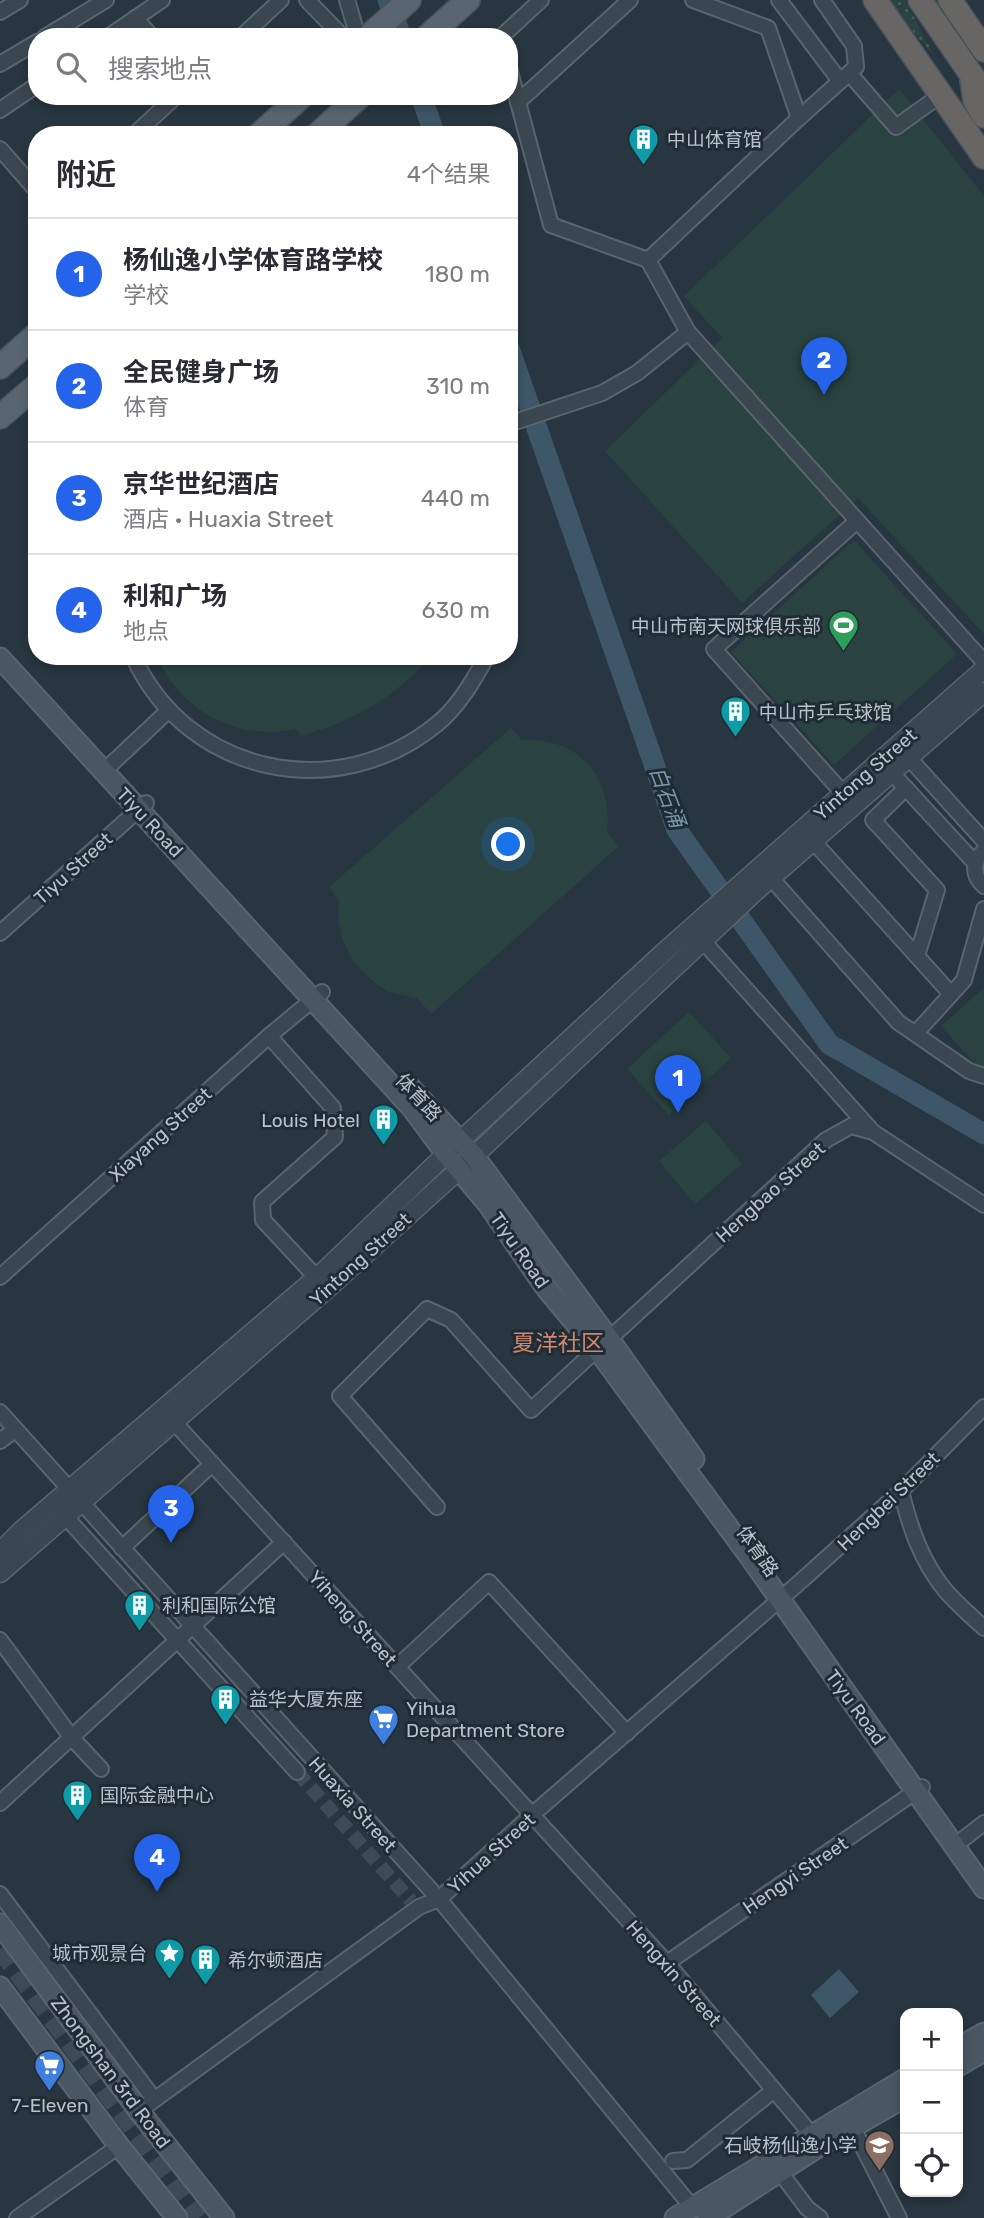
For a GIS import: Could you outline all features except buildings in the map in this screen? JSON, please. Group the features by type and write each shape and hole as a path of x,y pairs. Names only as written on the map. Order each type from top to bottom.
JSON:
{"highway":[{"path":"875,0 984,156"},
{"path":"920,0 978,84 975,102 984,116"},
{"path":"950,0 984,50"},
{"path":"967,0 984,24"}],"main road":[{"path":"378,28 409,0"},
{"path":"437,28 468,0"},
{"path":"269,126 292,105"},
{"path":"327,126 350,105"},
{"path":"0,367 28,342"},
{"path":"0,417 28,393"},
{"name":"体育路","path":"0,642 142,806 460,1156 603,1344 784,1596"},
{"name":"Tiyu Road","path":"0,658 108,768"},
{"name":"Tiyu Road","path":"784,1596 920,1789 984,1888"},
{"name":"Tiyu Road","path":"920,1789 984,1869"},
{"name":"Zhongshan 3rd Road","path":"5,1921 147,2105 224,2218"},
{"name":"Zhongshan 3rd Road","path":"0,1987 119,2146 177,2218"},
{"path":"963,2045 984,2033"},
{"path":"963,2063 984,2051"},
{"path":"700,2213 811,2134 900,2082"},
{"path":"675,2218 700,2213 780,2172 900,2100"}],"street":[{"path":"0,12 20,0"},
{"path":"60,28 106,0"},
{"path":"121,28 162,0"},
{"path":"251,28 282,0"},
{"path":"307,0 334,28"},
{"path":"347,0 355,28"},
{"path":"511,28 541,0"},
{"path":"630,0 518,102 551,225 648,260 688,332 984,663"},
{"path":"693,0 768,28 799,118"},
{"path":"779,0 844,77 896,127 942,94"},
{"path":"648,260 856,67 854,46 822,0"},
{"path":"135,18 144,28"},
{"path":"0,64 28,47"},
{"path":"0,110 28,91"},
{"path":"144,126 166,105"},
{"path":"0,149 28,181"},
{"path":"518,421 602,393 637,373 688,332"},
{"path":"849,799 714,649 857,521"},
{"path":"138,665 152,690 169,710 201,738 239,758 280,769 323,771 364,764 404,747 438,723 467,692 482,665"},
{"name":"Yintong Street","path":"0,1573 65,1516 75,1495 174,1422 252,1355 460,1156 752,885 849,799 984,669"},
{"name":"Yintong Street","path":"752,885 771,878 813,841 849,799 891,772 984,692"},
{"path":"108,768 169,710"},
{"path":"908,757 984,841"},
{"path":"891,772 980,857 976,876 984,886"},
{"path":"906,788 873,820 937,890 917,956"},
{"name":"Tiyu Street","path":"0,933 142,806"},
{"path":"813,841 951,994"},
{"path":"771,878 898,1022 969,1071 984,1076"},
{"path":"916,1033 964,980 984,909"},
{"path":"704,932 873,1132 984,1205"},
{"name":"Xiayang Street","path":"0,1277 317,996"},
{"path":"269,1036 332,1108 335,1137 262,1202 263,1220 316,1277"},
{"name":"Hengbao Street","path":"437,1507 340,1396 426,1309 451,1321 531,1410 826,1140 851,1126 873,1132"},
{"path":"0,1552 75,1495 316,1277 460,1156"},
{"name":"Hengbei Street","path":"784,1596 901,1491 984,1406"},
{"name":"Huaxia Street","path":"0,1412 439,1899 700,2213"},
{"name":"Yiheng Street","path":"174,1422 533,1814"},
{"path":"0,1441 15,1430"},
{"path":"122,1548 212,1464"},
{"path":"901,1491 909,1523 923,1557 945,1590 984,1629"},
{"path":"65,1516 298,1772"},
{"path":"0,1803 194,1628 284,1542"},
{"path":"398,1667 488,1582 627,1733"},
{"name":"Yihua Street","path":"147,2105 415,1904 439,1899 784,1596"},
{"path":"0,1640 72,1738 101,1769"},
{"name":"Hengyi Street","path":"667,1963 920,1789"},
{"name":"Hengxin Street","path":"533,1814 667,1963 811,2134"},
{"path":"962,1840 984,1823"},
{"path":"0,1894 5,1921"},
{"path":"673,2161 687,2160 774,2090"},
{"path":"853,2128 899,2218"},
{"path":"17,2218 119,2146"},
{"path":"780,2172 807,2208 820,2218"}],"green space":[{"path":"888,0 905,0 935,57 892,7"},
{"path":"899,89 984,196 984,634 858,498 742,603 605,451 722,338 684,296"},
{"name":"中山市南天网球俱乐部","path":"854,540 957,654 834,765 731,652"},
{"path":"162,665 423,665 403,684 355,716 300,736 296,729 254,731 214,718 196,707 167,675"},
{"path":"511,728 522,740 542,741 560,746 576,754 588,765 605,795 607,833 619,846 431,1014 417,998 388,992 370,979 353,961 343,941 338,920 339,901 329,887"},
{"path":"984,988 984,1065 980,1069 941,1026"},
{"path":"689,1012 731,1058 669,1115 627,1069"},
{"path":"706,1121 742,1164 695,1204 659,1161"}],"water":[{"path":"839,1969 859,1992 830,2018 811,1995"}],"waterway":[{"name":"白石涌","path":"388,0 398,28"},
{"name":"白石涌","path":"424,105 432,126"},
{"name":"白石涌","path":"518,374 677,830 829,1044 984,1134"}],"tunnel":[{"path":"297,1772 411,1901"},
{"path":"0,1949 199,2218"}],"place":[{"name":"中山体育馆","path":"644,166"},
{"name":"全民健身广场","path":"824,395"},
{"name":"中山市南天网球俱乐部","path":"844,653"},
{"name":"中山市乒乓球馆","path":"736,739"},
{"name":"杨仙逸小学体育路学校","path":"678,1113"},
{"name":"Louis Hotel","path":"383,1147"},
{"name":"京华世纪酒店","path":"171,1543"},
{"name":"利和国际公馆","path":"139,1632"},
{"name":"益华大厦东座","path":"226,1726"},
{"name":"Yihua Department Store","path":"383,1746"},
{"name":"国际金融中心","path":"77,1822"},
{"name":"利和广场","path":"157,1892"},
{"name":"城市观景台","path":"170,1980"},
{"name":"希尔顿酒店","path":"205,1987"},
{"name":"7-Eleven","path":"50,2093"},
{"name":"石岐杨仙逸小学","path":"880,2172"}],"district":[{"name":"夏洋社区","path":"558,1343"}]}
